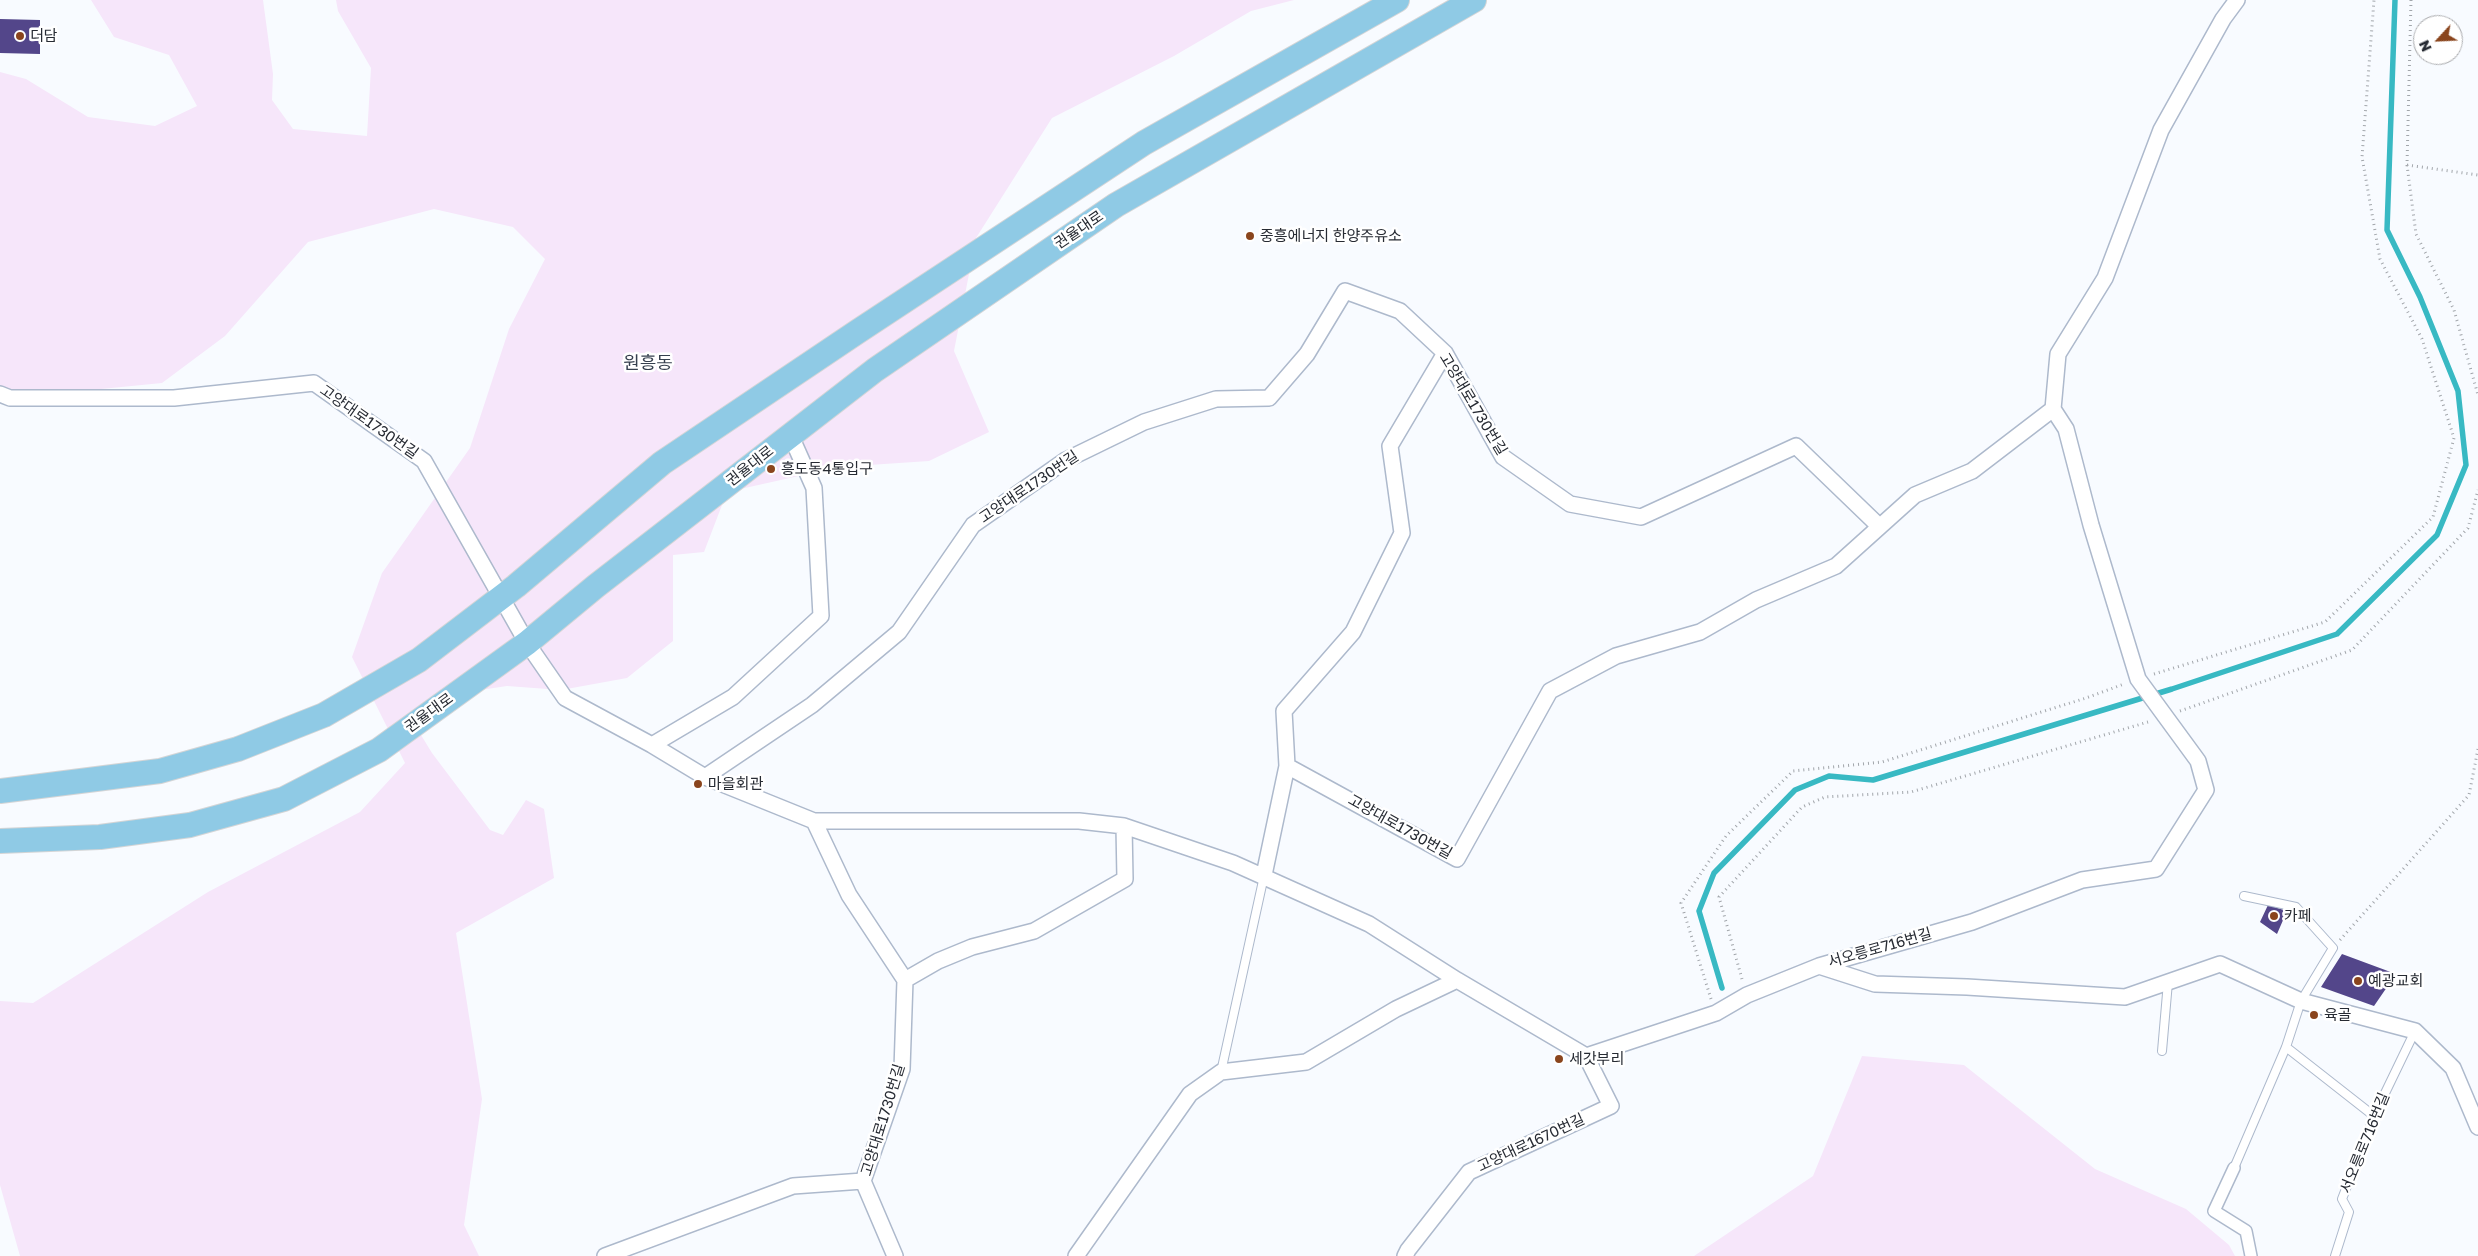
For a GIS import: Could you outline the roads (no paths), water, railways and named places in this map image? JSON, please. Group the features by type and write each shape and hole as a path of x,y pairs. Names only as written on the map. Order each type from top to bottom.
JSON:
{"main road":[{"path":"3,791 160,771 238,750 324,714 419,660 501,597 662,463 849,338 1144,143 1397,0"},
{"name":"권율대로","path":"5,842 100,837 190,825 284,799 379,750 527,643 790,434 875,370 1116,205 1474,0"}],"street":[{"path":"2053,409 2058,354 2106,278 2161,130 2223,19 2238,0"},
{"name":"고양대로1730번길","path":"705,777 812,705 899,632 974,525 1066,460 1144,422 1216,399 1269,398 1307,354 1345,291 1400,311 1445,353 1503,457 1570,504 1641,517 1796,446 1879,526"},
{"path":"1264,876 1288,766 1284,710 1353,632 1402,533 1390,446 1445,353"},
{"name":"고양대로1730번길","path":"0,394 10,398 174,398 314,383 424,461 527,643 565,698 652,744 705,777 814,821 1079,821 1124,826 1264,876 1369,924 1457,980 1586,1056"},
{"name":"고양대로1730번길","path":"1288,766 1457,859 1550,690 1616,656 1700,632 1756,600 1836,566 1915,495 1972,471 2053,409"},
{"name":"서오릉로716번길","path":"1819,966 1972,922 2082,880 2156,869 2206,790 2198,761 2141,683 2091,525 2066,429 2053,409"},
{"path":"652,744 733,697 821,616 814,488 790,434"},
{"path":"814,821 849,894 906,980 938,960 972,947 1034,931 1125,879 1124,826"},
{"name":"서오릉로716번길","path":"1819,966 1875,984 1966,987 2125,997 2220,964 2301,1001 2414,1031 2453,1068 2478,1127"},
{"path":"1586,1056 1716,1013 1747,995 1819,966"},
{"name":"고양대로1730번길","path":"895,1256 863,1181 902,1068 906,980"},
{"path":"1076,1256 1190,1094 1220,1072 1306,1062 1396,1009 1457,980"},
{"name":"고양대로1670번길","path":"1405,1256 1469,1172 1611,1106 1586,1056"},
{"path":"2234,1168 2214,1211 2246,1231 2251,1256"},
{"path":"605,1256 792,1186 863,1181"}],"lane":[{"path":"1220,1072 1264,876"},
{"path":"2234,1168 2286,1047 2301,1001 2333,948 2296,907 2244,896"},
{"path":"2162,1051 2168,982"},
{"name":"서오릉로716번길","path":"2335,1256 2349,1212 2342,1199 2374,1116 2414,1031"},
{"path":"2286,1047 2374,1116"}],"waterway":[{"path":"1722,988 1699,911 1714,873 1795,790 1829,776 1873,780 2172,689 2337,634 2437,535 2466,465 2458,391 2420,297 2387,230 2395,0"}],"place":[{"name":"더담","path":"20,36"},
{"name":"중흥에너지 한양주유소","path":"1250,236"},
{"name":"흥도동4통입구","path":"771,469"},
{"name":"마을회관","path":"698,784"},
{"name":"카페","path":"2274,916"},
{"name":"예광교회","path":"2358,981"},
{"name":"육골","path":"2314,1015"},
{"name":"세갓부리","path":"1559,1059"}],"district":[{"name":"원흥동","path":"648,363"}]}
